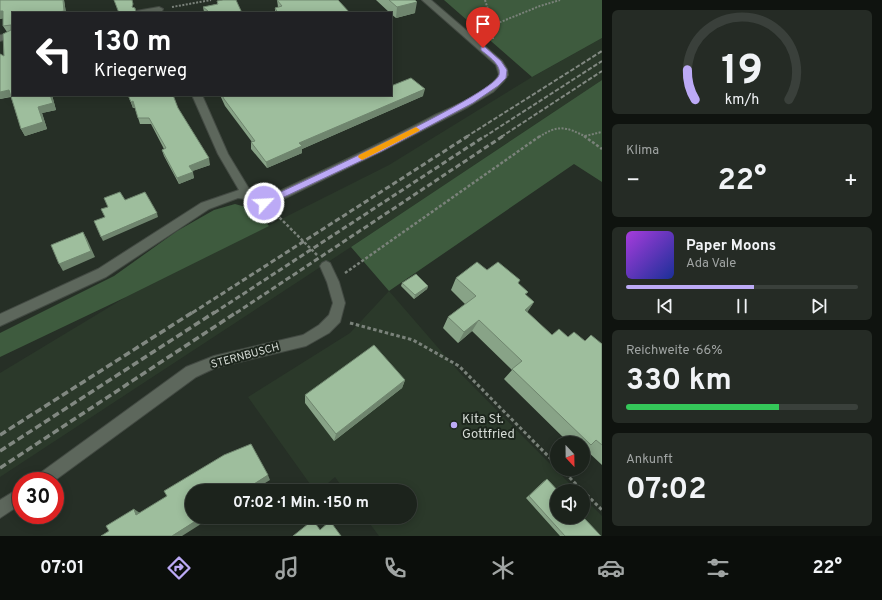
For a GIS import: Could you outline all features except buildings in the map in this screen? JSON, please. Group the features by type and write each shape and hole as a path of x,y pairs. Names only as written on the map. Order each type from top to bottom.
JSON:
{"street":[{"path":"150,12 160,11 154,0"},
{"path":"0,320 102,273 205,206 225,197 237,194 247,195 264,203 379,149 471,101 496,84 502,78 504,70 496,60 426,0"},
{"path":"0,38 12,35"},
{"path":"197,96 223,154 247,195"},
{"path":"326,266 333,282 339,303 335,318"},
{"name":"STERNBUSCH","path":"53,472 191,372 214,362 306,340 324,330 335,318"},
{"path":"0,510 12,501"}],"path":[{"path":"160,11 211,0"},
{"path":"485,0 493,25 496,60"},
{"path":"493,25 540,6 560,0"},
{"path":"333,282 547,131 561,129 576,132 585,136 602,149"},
{"path":"585,136 602,132"},
{"path":"264,203 304,241 326,266"},
{"path":"335,318 368,329 413,340 459,366 550,458"},
{"path":"568,476 602,510"}],"shaded area":[{"path":"602,38 602,80 351,247 0,477 0,373 126,297 389,165 532,77"},
{"path":"389,291 460,373 550,464 550,476 562,476 570,484 550,484 550,524 590,524 590,504 602,516 602,536 379,536 370,524 417,524 417,484 340,484 335,477 327,484 310,484 248,397 350,333"}],"green space":[{"path":"444,0 602,0 602,38 532,77"},
{"path":"602,80 602,182 574,164 389,291 351,247"},
{"path":"235,204 253,209 269,226 126,297 0,357 0,333 114,276 177,231 214,210"}],"railway":[{"path":"466,137 602,51"},
{"path":"484,137 602,61"},
{"path":"501,137 602,71"},
{"path":"192,313 468,136"},
{"path":"214,313 485,136"},
{"path":"236,313 503,136"},
{"path":"0,435 193,312"},
{"path":"0,451 215,312"},
{"path":"0,468 237,312"}],"slow traffic":[{"path":"362,157 416,130"}],"place":[{"name":"Kita St. Gottfried","path":"454,425"}],"route":[{"path":"264,203 379,149 471,101 496,84 502,78 504,70 499,63 483,48"}]}
